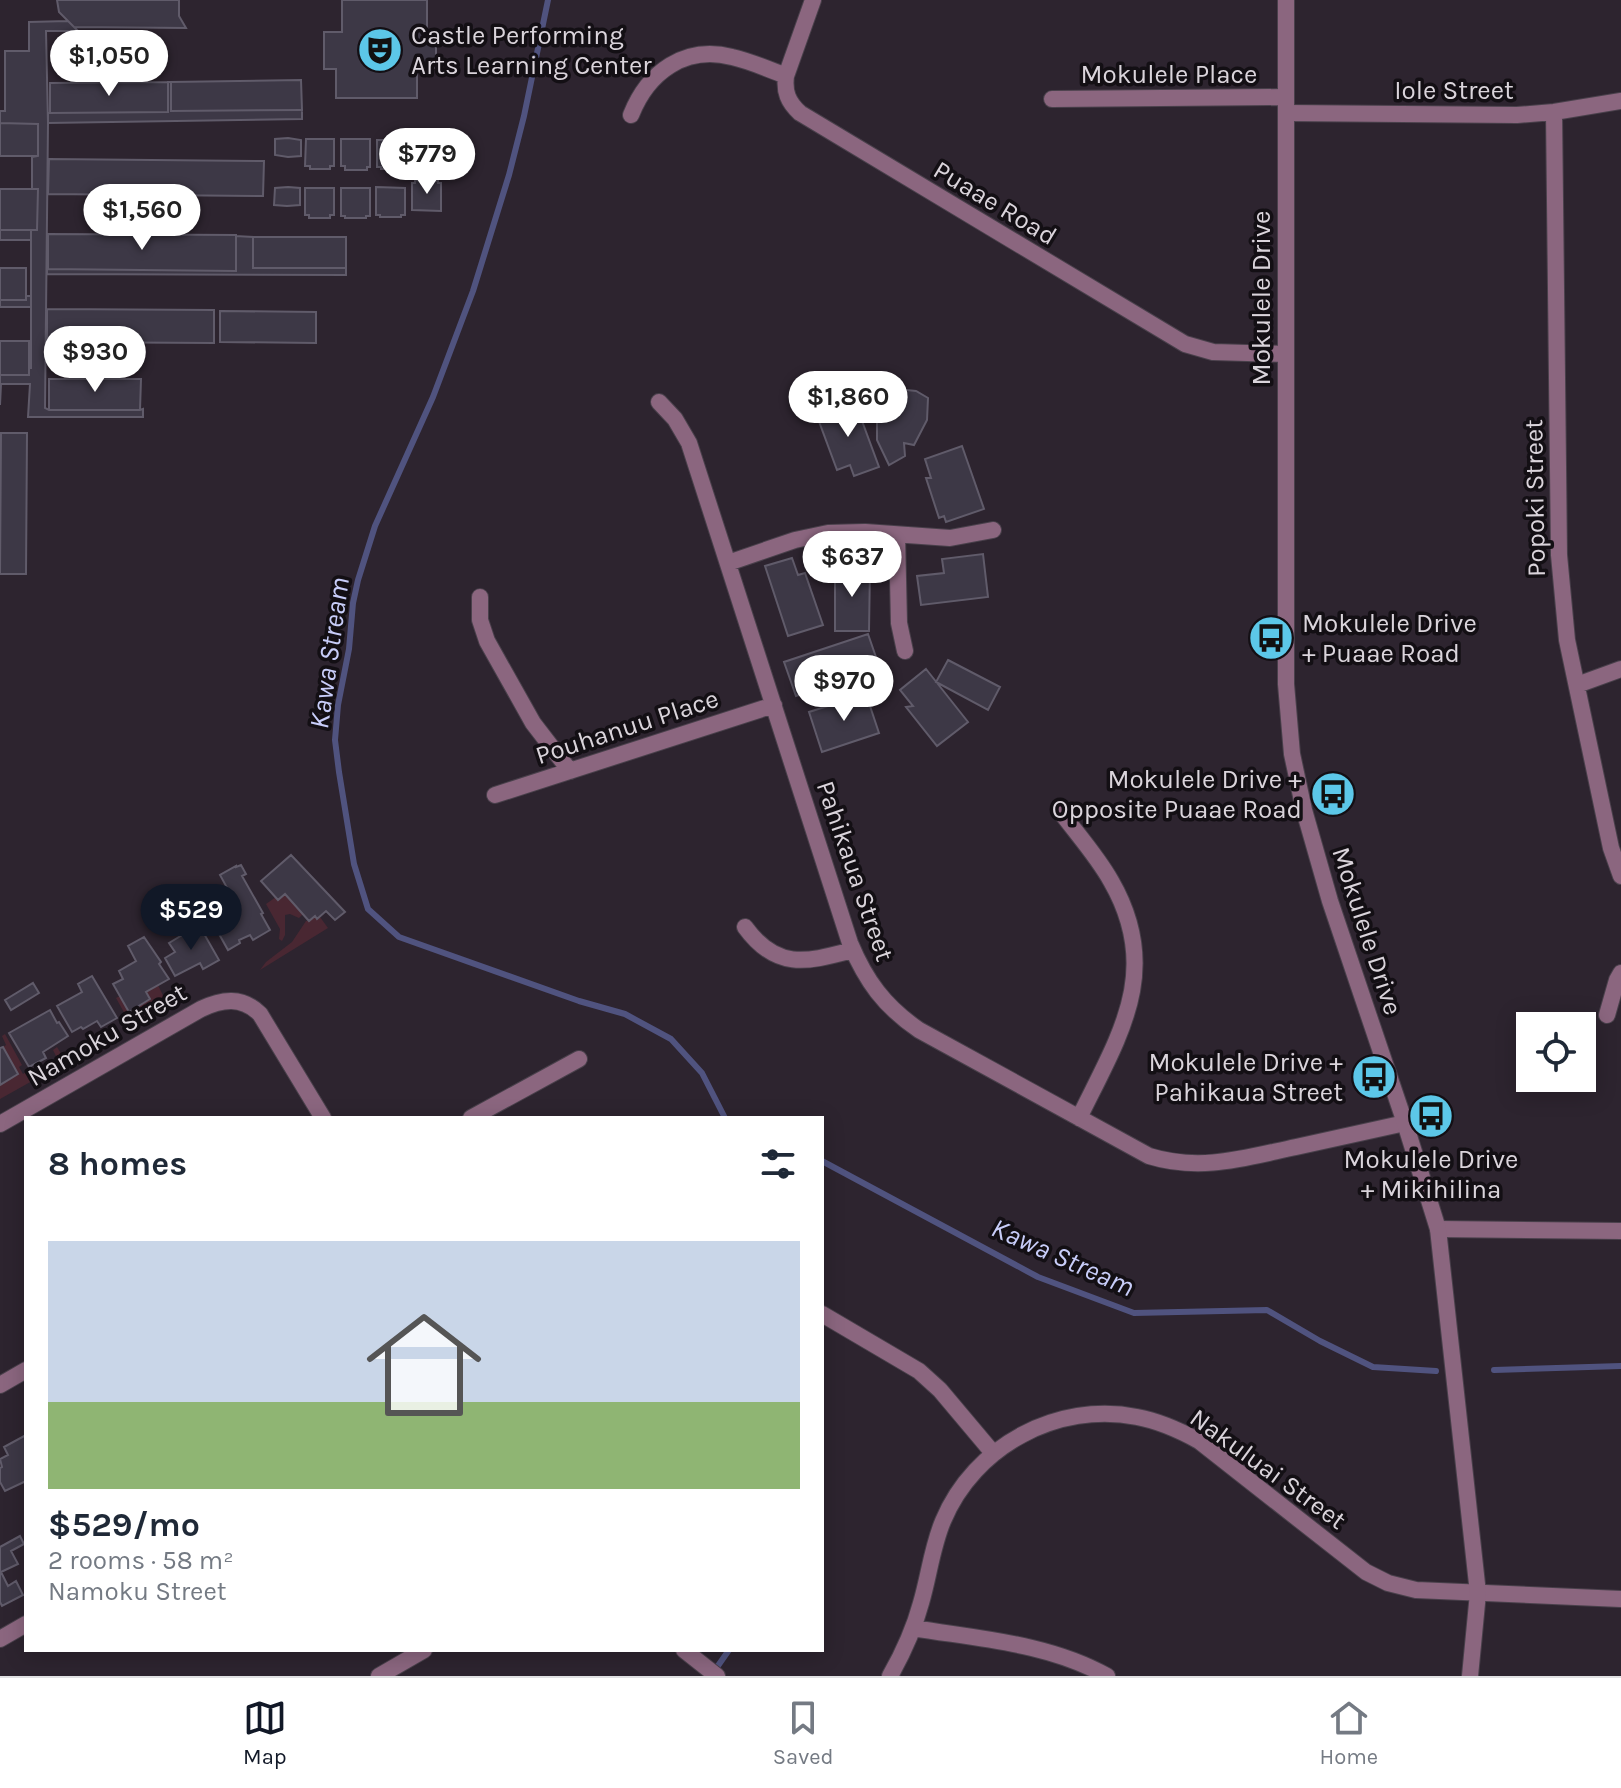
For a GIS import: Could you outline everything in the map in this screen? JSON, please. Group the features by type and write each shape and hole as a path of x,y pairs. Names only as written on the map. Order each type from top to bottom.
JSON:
{"street":[{"path":"631,115 645,87 655,76 692,56 733,57 786,76 813,0"},
{"name":"Mokulele Drive","path":"1286,0 1286,684 1292,754 1330,901 1438,1229 1478,1593 1470,1676"},
{"name":"Puaae Road","path":"786,76 786,94 800,113 1173,337 1213,352 1285,354"},
{"name":"Mokulele Place","path":"1052,99 1286,105"},
{"name":"Iole Street","path":"1286,105 1517,115 1621,101"},
{"name":"Popoki Street","path":"1554,112 1559,555 1567,640 1611,848 1621,876"},
{"name":"Pahikaua Street","path":"659,402 675,419 689,443 853,950 873,987 891,1008 919,1030 1149,1156 1189,1165 1225,1162 1405,1123"},
{"path":"728,563 811,536 847,532 950,538 993,530"},
{"path":"897,535 899,623 905,651"},
{"path":"480,597 480,620 487,641 533,723 570,771"},
{"path":"1577,685 1621,669"},
{"name":"Pouhanuu Place","path":"495,795 774,705"},
{"path":"1060,811 1119,896 1134,952 1135,972 1122,1031 1079,1118"},
{"path":"745,927 763,947 788,959 816,960 853,950"},
{"path":"1607,1015 1621,973"},
{"name":"Namoku Street","path":"0,1124 201,1009 223,1000 244,1002 260,1014 322,1116"},
{"path":"475,1116 579,1059"},
{"path":"1438,1229 1621,1231"},
{"path":"824,1315 919,1371 940,1390 993,1453"},
{"path":"0,1385 24,1371"},
{"name":"Nakuluai Street","path":"890,1676 922,1602 943,1520 964,1484 993,1453 1028,1431 1068,1417 1091,1414 1136,1416 1179,1430 1199,1441 1357,1564 1388,1583 1416,1590 1621,1599"},
{"path":"0,1639 24,1625"},
{"path":"913,1628 1042,1649 1083,1663 1107,1676"},
{"path":"379,1676 421,1652"},
{"path":"686,1652 717,1676"}],"shaded area":[{"path":"285,894 303,914 299,918 285,915 282,941 279,939 280,929 266,904 276,897 279,900"},
{"path":"315,916 317,919 320,917 328,928 260,970 292,942 306,921"},
{"path":"158,985 167,1004 131,1025 116,998 120,996 129,1011 146,992"},
{"path":"5,1034 22,1065 19,1067 23,1074 30,1070 34,1075 59,1062 53,1050 57,1047 66,1062 0,1099 0,1085 18,1074 3,1047 6,1045 2,1036"}],"building":[{"path":"57,0 179,0 179,16 186,28 74,27 59,12"},
{"name":"Castle Performing Arts Learning Center","path":"342,0 427,0 427,31 436,31 436,68 417,68 417,98 336,98 336,69 324,69 324,32 342,32"},
{"path":"68,21 78,31 46,31 45,408 143,409 143,417 28,417 30,384 1,384 0,405 0,375 29,375 31,368 31,230 37,230 38,189 32,189 32,157 38,156 38,124 0,123 0,111 5,111 5,51 29,51 29,22"},
{"path":"301,80 302,110 171,111 171,82"},
{"path":"168,82 168,112 50,113 50,83"},
{"path":"168,82 171,82 171,111 302,110 302,119 48,123 50,112 168,112"},
{"path":"0,123 38,124 38,156 0,156"},
{"path":"275,139 301,140 301,156 275,155"},
{"path":"306,139 334,139 334,166 330,169 310,169 310,166 305,166"},
{"path":"341,139 370,139 370,167 367,170 345,170 345,166 341,166"},
{"path":"412,139 441,139 441,166 437,169 416,169 412,166"},
{"path":"377,140 406,140 406,167 377,167"},
{"path":"49,159 264,161 263,196 48,194"},
{"path":"415,180 441,183 441,211 412,210 412,183"},
{"path":"376,187 405,188 405,215 376,215"},
{"path":"275,188 300,188 300,205 274,205"},
{"path":"305,188 334,188 334,215 330,218 309,218 305,215"},
{"path":"341,188 370,188 370,216 341,216"},
{"path":"0,189 38,189 37,230 0,230"},
{"path":"0,230 31,230 31,240 0,240"},
{"path":"47,234 48,269 236,271 236,236 253,237 253,268 346,268 346,275 47,274"},
{"path":"48,234 236,235 236,271 48,269"},
{"path":"253,237 346,237 346,268 253,268"},
{"path":"0,268 26,268 26,300 0,300"},
{"path":"26,296 31,296 31,307 0,307 0,300 26,300"},
{"path":"47,309 214,310 214,343 47,342"},
{"path":"220,311 316,312 316,343 220,342"},
{"path":"0,341 29,341 29,375 0,375"},
{"path":"49,379 141,379 140,410 49,410"},
{"path":"897,389 916,391 928,398 927,420 914,445 904,443 905,456 889,465 877,440 877,405 895,405"},
{"path":"855,402 879,467 854,476 850,465 837,470 817,416"},
{"path":"1,433 27,433 26,574 0,574"},
{"path":"962,446 984,509 946,522 944,516 939,518 926,478 931,478 925,459"},
{"path":"983,554 988,597 921,605 917,576 944,573 942,559"},
{"path":"792,558 798,575 805,573 823,625 788,636 765,566"},
{"path":"835,568 870,568 869,631 835,631"},
{"path":"868,634 886,686 830,704 824,687 796,696 784,662"},
{"path":"948,660 1000,687 988,710 936,682"},
{"path":"926,669 968,722 937,746 906,707 913,706 900,690"},
{"path":"866,694 879,733 822,752 809,712"},
{"path":"291,855 345,912 335,920 326,911 309,921 285,894 278,900 261,881"},
{"path":"241,865 246,874 242,876 270,930 253,940 250,935 239,940 240,943 228,950 205,909 231,895 220,875"},
{"path":"199,925 219,960 203,969 200,963 175,976 165,958 175,952 169,943"},
{"path":"144,937 169,979 146,992 150,999 129,1012 113,984 123,979 119,971 136,961 128,946"},
{"path":"92,976 117,1018 101,1027 97,1021 72,1032 57,1006 82,992 78,984"},
{"path":"33,983 39,993 11,1010 5,1000"},
{"path":"50,1010 68,1036 43,1052 46,1058 29,1067 9,1033"},
{"path":"3,1047 18,1074 0,1085 0,1048"},
{"path":"24,1436 24,1482 5,1491 0,1482 0,1459 8,1455 4,1447"},
{"path":"20,1536 24,1544 11,1551 18,1564 1,1572 8,1586 16,1581 23,1595 2,1606 0,1547"}],"waterway":[{"name":"Kawa Stream","path":"548,0 509,175 473,291 433,397 375,526 358,580 338,705 335,740 339,772 354,864 368,909 399,937 579,1001 625,1014 671,1039 702,1073 724,1116"},
{"name":"Kawa Stream","path":"824,1162 1038,1277 1134,1313 1267,1310 1373,1367 1436,1371"},
{"name":"Kawa Stream","path":"1494,1370 1621,1366"},
{"path":"715,1670 728,1652"}],"place":[{"name":"Castle Performing Arts Learning Center","path":"380,50"},
{"name":"Mokulele Drive + Puaae Road","path":"1271,638"},
{"name":"Mokulele Drive + Opposite Puaae Road","path":"1333,794"},
{"name":"Mokulele Drive + Pahikaua Street","path":"1374,1077"},
{"name":"Mokulele Drive + Mikihilina","path":"1431,1116"}]}
